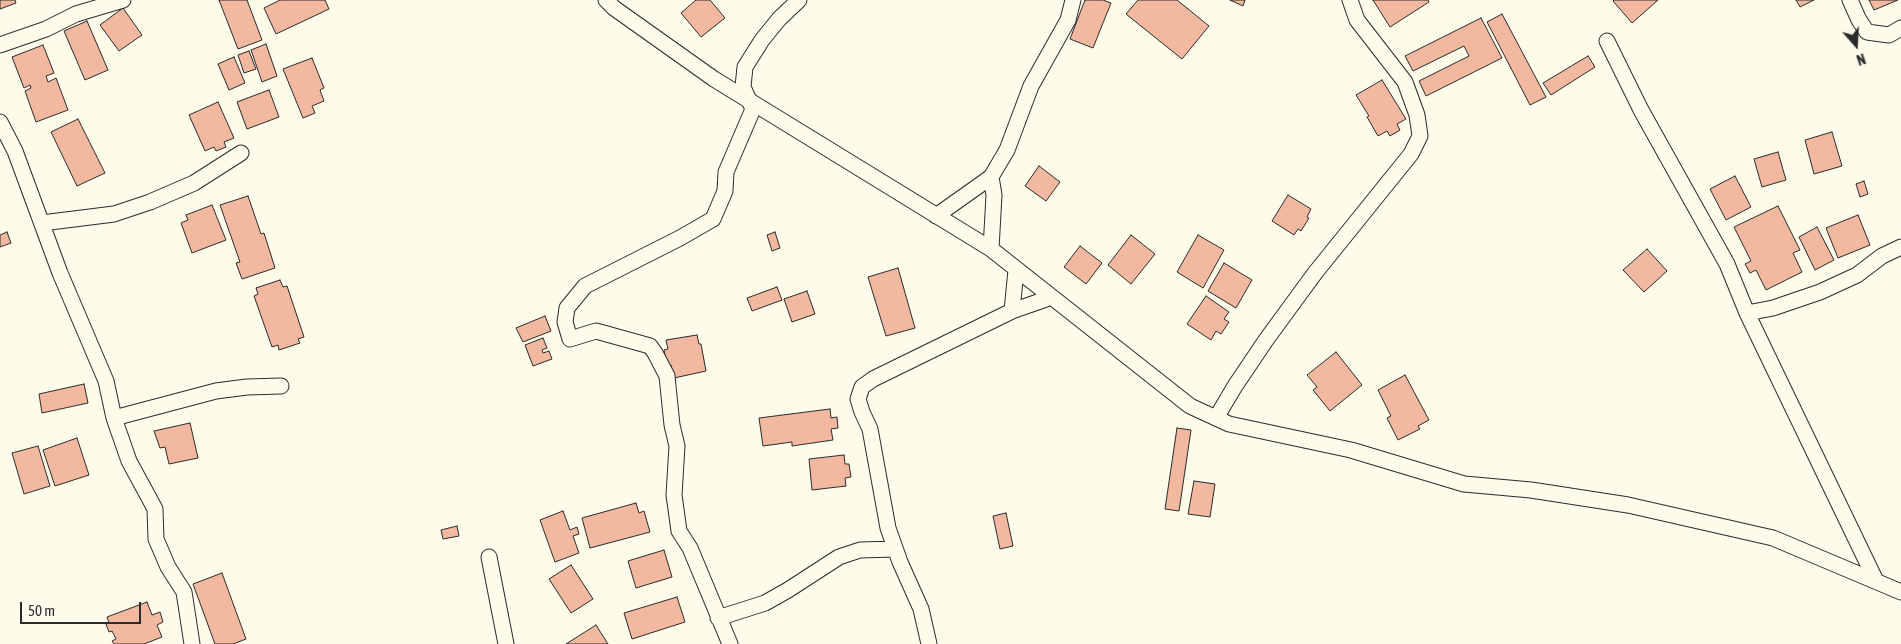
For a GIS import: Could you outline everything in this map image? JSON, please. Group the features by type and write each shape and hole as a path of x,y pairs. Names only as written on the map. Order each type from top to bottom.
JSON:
{"street":[{"path":"0,45 46,29 76,14 123,0"},
{"path":"606,0 614,8 714,79 991,249 1190,406 1229,424 1351,450 1464,484 1531,490 1628,505 1773,538 1901,592"},
{"path":"730,644 690,548 679,531 674,495 677,446 672,425 667,376 650,346 596,331 570,339 565,322 568,308 585,286 680,238 713,219 725,191 726,172 753,109 744,87 745,67 762,40 779,19 799,0"},
{"path":"936,216 991,177 1007,150 1031,86 1068,20 1074,0"},
{"path":"1216,418 1266,340 1315,273 1411,154 1420,136 1417,115 1405,82 1357,20 1350,0"},
{"path":"1850,0 1867,32 1889,35 1901,28"},
{"path":"1607,41 1640,110 1727,264 1747,313 1876,581"},
{"path":"0,122 15,151 60,273 106,381 114,418 129,462 154,508 156,539 168,567 184,592 192,644"},
{"path":"42,223 114,214 150,202 194,183 241,153"},
{"path":"991,177 994,196 991,249"},
{"path":"1747,313 1773,308 1820,292 1857,275 1882,256 1901,247"},
{"path":"1012,311 1016,270"},
{"path":"929,644 921,609 888,528 870,429 858,399 862,387 873,379 1012,311 1052,298"},
{"path":"114,418 216,392 247,387 281,386"},
{"path":"718,618 765,603 839,557 860,550 895,549"},
{"path":"488,556 506,644"}],"building":[{"path":"0,0 15,0 16,3 0,9"},
{"path":"219,0 247,0 262,40 238,49"},
{"path":"280,0 325,0 329,9 276,34 264,8"},
{"path":"696,0 710,0 725,18 701,37 681,13"},
{"path":"1085,0 1103,0 1111,3 1093,48 1070,39"},
{"path":"1138,0 1177,0 1209,26 1182,59 1126,14"},
{"path":"1230,0 1245,0 1243,6"},
{"path":"1373,0 1428,0 1429,2 1390,27"},
{"path":"1614,0 1658,0 1632,23"},
{"path":"1796,0 1814,0 1800,7"},
{"path":"1869,0 1898,0 1874,10"},
{"path":"123,8 142,35 119,51 100,25"},
{"path":"1502,14 1546,97 1530,105 1487,22"},
{"path":"1481,18 1502,58 1426,96 1419,81 1469,56 1464,46 1413,71 1405,56"},
{"path":"87,21 108,70 85,80 64,31"},
{"path":"266,44 277,76 262,82 251,50"},
{"path":"43,45 54,73 46,76 48,82 56,78 68,110 36,122 25,91 31,88 30,85 24,88 12,57"},
{"path":"249,51 256,69 244,73 238,55"},
{"path":"1588,56 1595,67 1551,95 1543,83"},
{"path":"234,57 245,83 229,90 218,64"},
{"path":"312,58 324,88 320,90 324,101 312,106 315,113 303,118 283,69"},
{"path":"1382,80 1406,119 1397,124 1400,130 1390,136 1387,131 1378,136 1367,117 1369,116 1356,95"},
{"path":"269,90 279,117 247,129 237,102"},
{"path":"218,102 234,138 224,142 226,147 216,151 214,147 205,151 189,115"},
{"path":"78,119 105,173 77,186 51,132"},
{"path":"1832,132 1842,166 1814,174 1805,140"},
{"path":"1778,152 1786,180 1762,187 1754,159"},
{"path":"1039,166 1060,182 1046,201 1025,186"},
{"path":"1735,176 1751,207 1726,220 1710,189"},
{"path":"1864,181 1868,194 1860,197 1856,184"},
{"path":"1288,195 1311,209 1307,217 1309,218 1301,231 1298,229 1294,235 1272,221"},
{"path":"248,196 261,234 264,233 275,268 242,279 236,263 240,262 220,205"},
{"path":"212,205 226,240 192,253 181,223 188,220 186,215"},
{"path":"1778,206 1800,250 1793,253 1802,272 1766,290 1756,270 1750,273 1745,264 1751,261 1734,227"},
{"path":"1858,215 1870,245 1838,258 1826,228"},
{"path":"1817,227 1834,260 1815,270 1799,237"},
{"path":"7,232 11,243 0,247 0,235"},
{"path":"775,232 780,248 772,251 767,235"},
{"path":"1131,235 1155,254 1131,284 1108,265"},
{"path":"1198,235 1224,250 1203,288 1177,272"},
{"path":"1080,246 1102,263 1086,284 1064,267"},
{"path":"1647,249 1667,271 1644,292 1623,270"},
{"path":"1224,263 1252,280 1236,308 1208,291"},
{"path":"898,268 915,328 886,336 868,277"},
{"path":"280,280 283,287 287,286 304,337 298,339 300,343 279,350 278,345 272,347 254,296 258,294 256,288"},
{"path":"777,287 782,300 752,311 747,298"},
{"path":"807,291 815,314 792,322 784,299"},
{"path":"1206,296 1229,312 1224,319 1229,322 1221,334 1216,331 1211,340 1187,324"},
{"path":"545,316 551,331 523,342 516,328"},
{"path":"697,335 699,344 701,344 706,371 674,378 671,365 667,366 664,350 668,349 666,340"},
{"path":"543,338 547,348 542,350 543,353 549,351 552,359 533,366 525,345"},
{"path":"1336,352 1362,385 1330,411 1313,390 1317,387 1307,375"},
{"path":"1405,375 1429,420 1418,426 1420,429 1398,440 1387,418 1391,416 1378,390"},
{"path":"84,384 88,403 42,413 39,394"},
{"path":"830,409 831,418 837,417 838,428 831,429 833,440 792,446 792,442 763,446 759,418"},
{"path":"190,423 198,458 169,464 165,447 160,448 154,431"},
{"path":"1177,428 1191,430 1179,511 1165,509"},
{"path":"77,438 89,475 55,486 43,450"},
{"path":"38,446 50,486 24,494 12,453"},
{"path":"844,455 845,464 849,464 851,477 845,478 846,486 812,490 809,459"},
{"path":"1194,481 1215,484 1210,517 1188,514"},
{"path":"636,503 639,513 644,511 650,532 590,548 582,518"},
{"path":"563,511 570,530 577,527 579,534 573,536 579,553 555,562 540,520"},
{"path":"1006,513 1013,546 1000,549 993,516"},
{"path":"457,526 459,536 443,539 441,530"},
{"path":"664,550 672,577 636,588 628,561"},
{"path":"571,565 593,599 571,613 549,579"},
{"path":"222,573 246,639 233,644 215,644 193,584"},
{"path":"677,597 685,622 632,639 624,613"},
{"path":"147,602 152,615 160,612 163,622 157,625 162,637 144,644 114,644 112,641 116,639 112,631 109,632 106,624 109,623 107,617"},
{"path":"596,625 608,644 566,644"}]}
